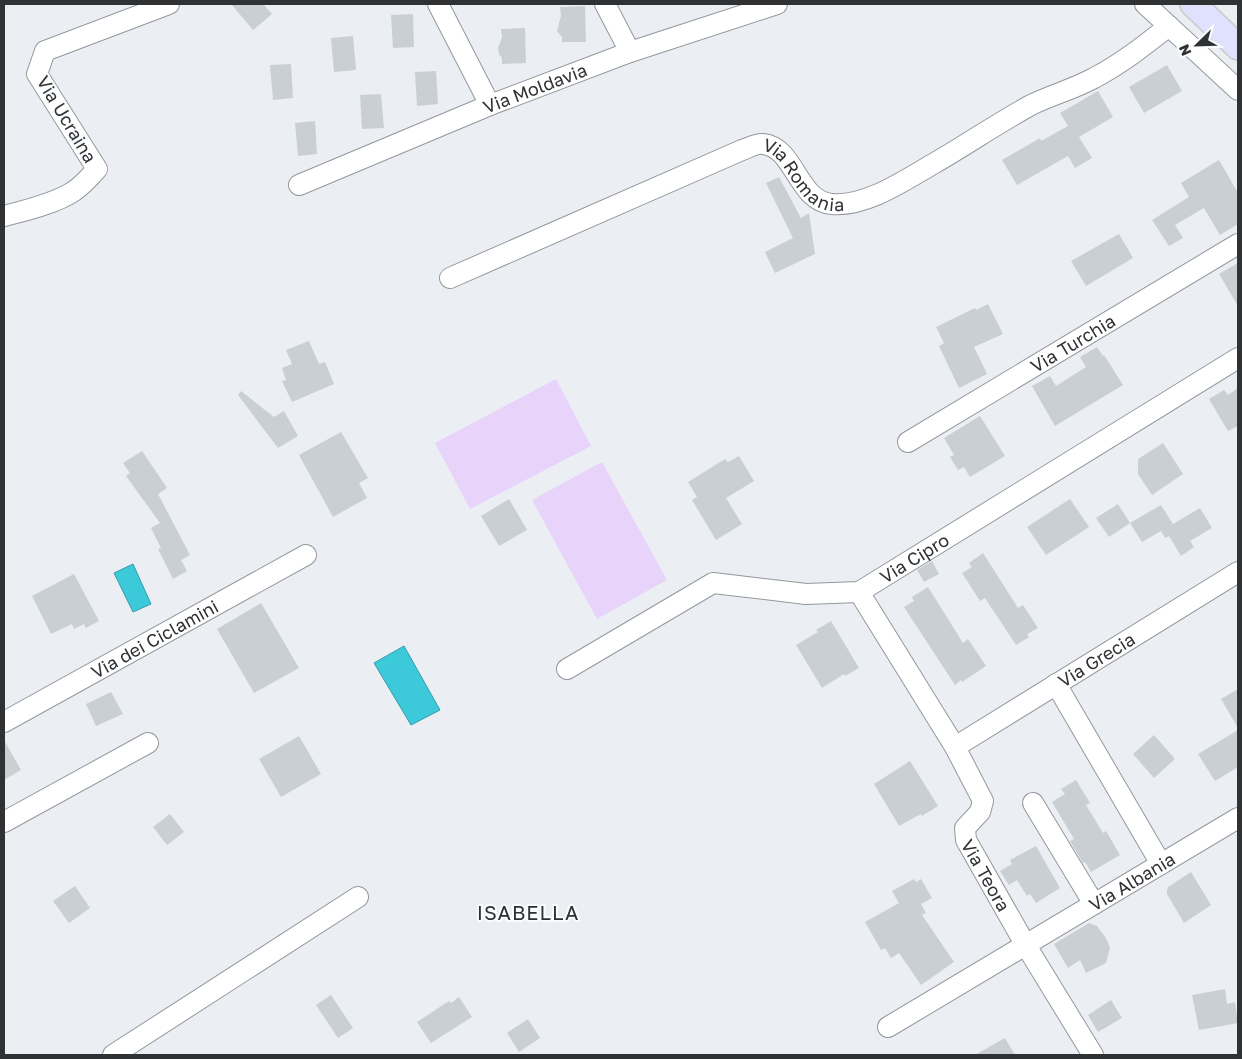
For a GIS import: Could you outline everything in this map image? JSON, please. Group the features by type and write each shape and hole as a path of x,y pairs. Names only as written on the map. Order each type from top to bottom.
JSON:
{"main road":[{"path":"1193,4 1238,47"}],"street":[{"name":"Via Ucraina","path":"4,216 40,206 72,193 98,170 37,74 45,51 169,4"},
{"path":"438,4 490,105"},
{"path":"605,4 630,52"},
{"name":"Via Moldavia","path":"299,185 490,105 630,52 777,4"},
{"path":"1145,4 1238,90"},
{"name":"Via Romania","path":"450,278 742,150 762,144 776,148 785,157 801,183 815,197 829,204 843,205 861,201 902,182 1031,105 1093,79 1129,57 1169,26"},
{"name":"Via Turchia","path":"908,442 1238,244"},
{"name":"Via Cipro","path":"567,670 713,583 806,594 859,592 1238,358"},
{"name":"Via dei Ciclamini","path":"4,722 306,556"},
{"name":"Via Grecia","path":"955,747 1238,572"},
{"name":"Via Teora","path":"859,592 955,747 983,801 980,812 965,828 966,840 1025,944 1093,1055"},
{"path":"1056,684 1161,864"},
{"path":"4,822 148,743"},
{"path":"1033,803 1094,904"},
{"name":"Via Albania","path":"888,1027 1238,818"},
{"path":"113,1055 358,897"}],"shaded area":[{"path":"556,379 591,446 470,509 435,443"},
{"path":"602,462 667,580 597,619 532,500"}],"water":[{"path":"133,564 151,604 133,612 114,573"},
{"path":"404,646 440,710 411,725 374,663"}],"building":[{"path":"231,4 263,4 272,14 253,30"},
{"path":"585,6 586,42 562,42 562,37 557,31 561,16 560,7"},
{"path":"413,14 414,47 393,48 391,15"},
{"path":"525,28 526,63 502,64 498,48 502,37 501,29"},
{"path":"353,36 356,70 334,72 331,38"},
{"path":"291,64 293,98 273,100 270,65"},
{"path":"1167,65 1182,91 1144,113 1129,87"},
{"path":"436,71 438,104 417,106 415,72"},
{"path":"1098,91 1113,117 1079,137 1092,158 1075,168 1068,156 1017,185 1002,160 1040,138 1041,141 1068,126 1060,113"},
{"path":"381,94 384,128 362,129 360,95"},
{"path":"315,121 317,154 298,156 295,123"},
{"path":"1219,160 1238,193 1238,224 1220,235 1204,208 1175,225 1183,238 1169,246 1152,220 1189,197 1181,183"},
{"path":"779,177 801,218 809,213 815,254 775,273 765,252 793,238 766,183"},
{"path":"1119,234 1133,258 1086,286 1071,261"},
{"path":"1238,263 1238,306 1219,274"},
{"path":"988,304 1003,334 974,347 987,374 959,388 939,346 944,343 936,327 975,308 976,310"},
{"path":"309,341 319,364 325,362 334,384 292,402 282,381 286,380 282,368 292,364 286,350"},
{"path":"1097,347 1123,385 1055,426 1032,386 1050,376 1056,386 1086,367 1080,357"},
{"path":"1238,388 1238,426 1228,431 1209,399 1224,390 1228,395"},
{"path":"241,391 274,417 284,411 298,436 278,448 238,395"},
{"path":"980,416 1005,456 970,477 964,467 958,470 950,457 954,455 944,438"},
{"path":"341,432 368,478 359,483 367,498 333,517 299,455"},
{"path":"1163,443 1183,474 1152,495 1138,474 1138,459"},
{"path":"142,451 167,488 158,494 190,555 181,560 187,571 173,579 158,549 161,548 151,528 160,523 126,476 130,473 123,463"},
{"path":"739,456 754,481 726,498 742,524 716,540 692,500 697,497 688,482 725,459 728,462"},
{"path":"509,499 527,530 499,546 481,516"},
{"path":"1070,499 1089,527 1046,555 1027,527"},
{"path":"1118,504 1130,523 1109,537 1096,518"},
{"path":"1161,505 1173,524 1200,508 1212,528 1190,541 1194,547 1181,556 1169,536 1165,538 1161,531 1142,542 1130,523"},
{"path":"983,553 1018,608 1023,605 1038,628 1027,634 1029,637 1016,645 985,598 980,601 962,573 972,567 969,563"},
{"path":"932,561 939,574 924,582 917,570"},
{"path":"74,574 99,621 86,628 84,624 74,629 72,624 51,634 32,596"},
{"path":"928,587 963,643 968,639 986,666 955,685 904,607 914,601 912,597"},
{"path":"261,603 299,668 254,693 217,629"},
{"path":"831,621 859,668 845,676 844,674 822,688 796,645 818,632 816,630"},
{"path":"1238,689 1238,728 1221,699"},
{"path":"111,692 123,714 96,726 86,704"},
{"path":"1238,730 1238,767 1215,781 1198,754"},
{"path":"1154,735 1175,759 1154,778 1133,754"},
{"path":"299,736 321,774 281,797 259,759"},
{"path":"4,740 21,770 4,780"},
{"path":"910,761 938,806 922,816 921,814 899,826 874,784"},
{"path":"1076,780 1090,803 1086,805 1103,833 1106,831 1120,855 1091,872 1085,862 1083,863 1070,841 1074,839 1052,802 1065,794 1061,789"},
{"path":"170,814 184,832 167,845 153,827"},
{"path":"1036,846 1060,888 1036,903 1030,894 1027,896 1017,880 1009,885 1000,871 1012,864 1010,860"},
{"path":"1191,872 1211,905 1184,923 1167,891 1168,887"},
{"path":"914,879 916,882 921,879 932,898 921,904 926,913 922,915 954,962 921,985 899,953 891,958 885,948 881,950 865,922 899,903 892,891"},
{"path":"75,886 90,908 69,923 53,901"},
{"path":"1089,923 1097,926 1106,938 1110,948 1106,963 1086,973 1080,960 1068,968 1054,944"},
{"path":"1225,989 1227,1004 1235,1002 1238,1023 1199,1030 1192,995"},
{"path":"331,995 353,1028 338,1038 316,1005"},
{"path":"459,997 472,1017 431,1043 417,1022 449,1001 451,1003"},
{"path":"1111,1000 1122,1018 1098,1032 1088,1015"},
{"path":"528,1019 540,1038 519,1052 507,1033"},
{"path":"1005,1038 1015,1055 975,1055"}],"district":[{"name":"ISABELLA","path":"528,912"}]}
